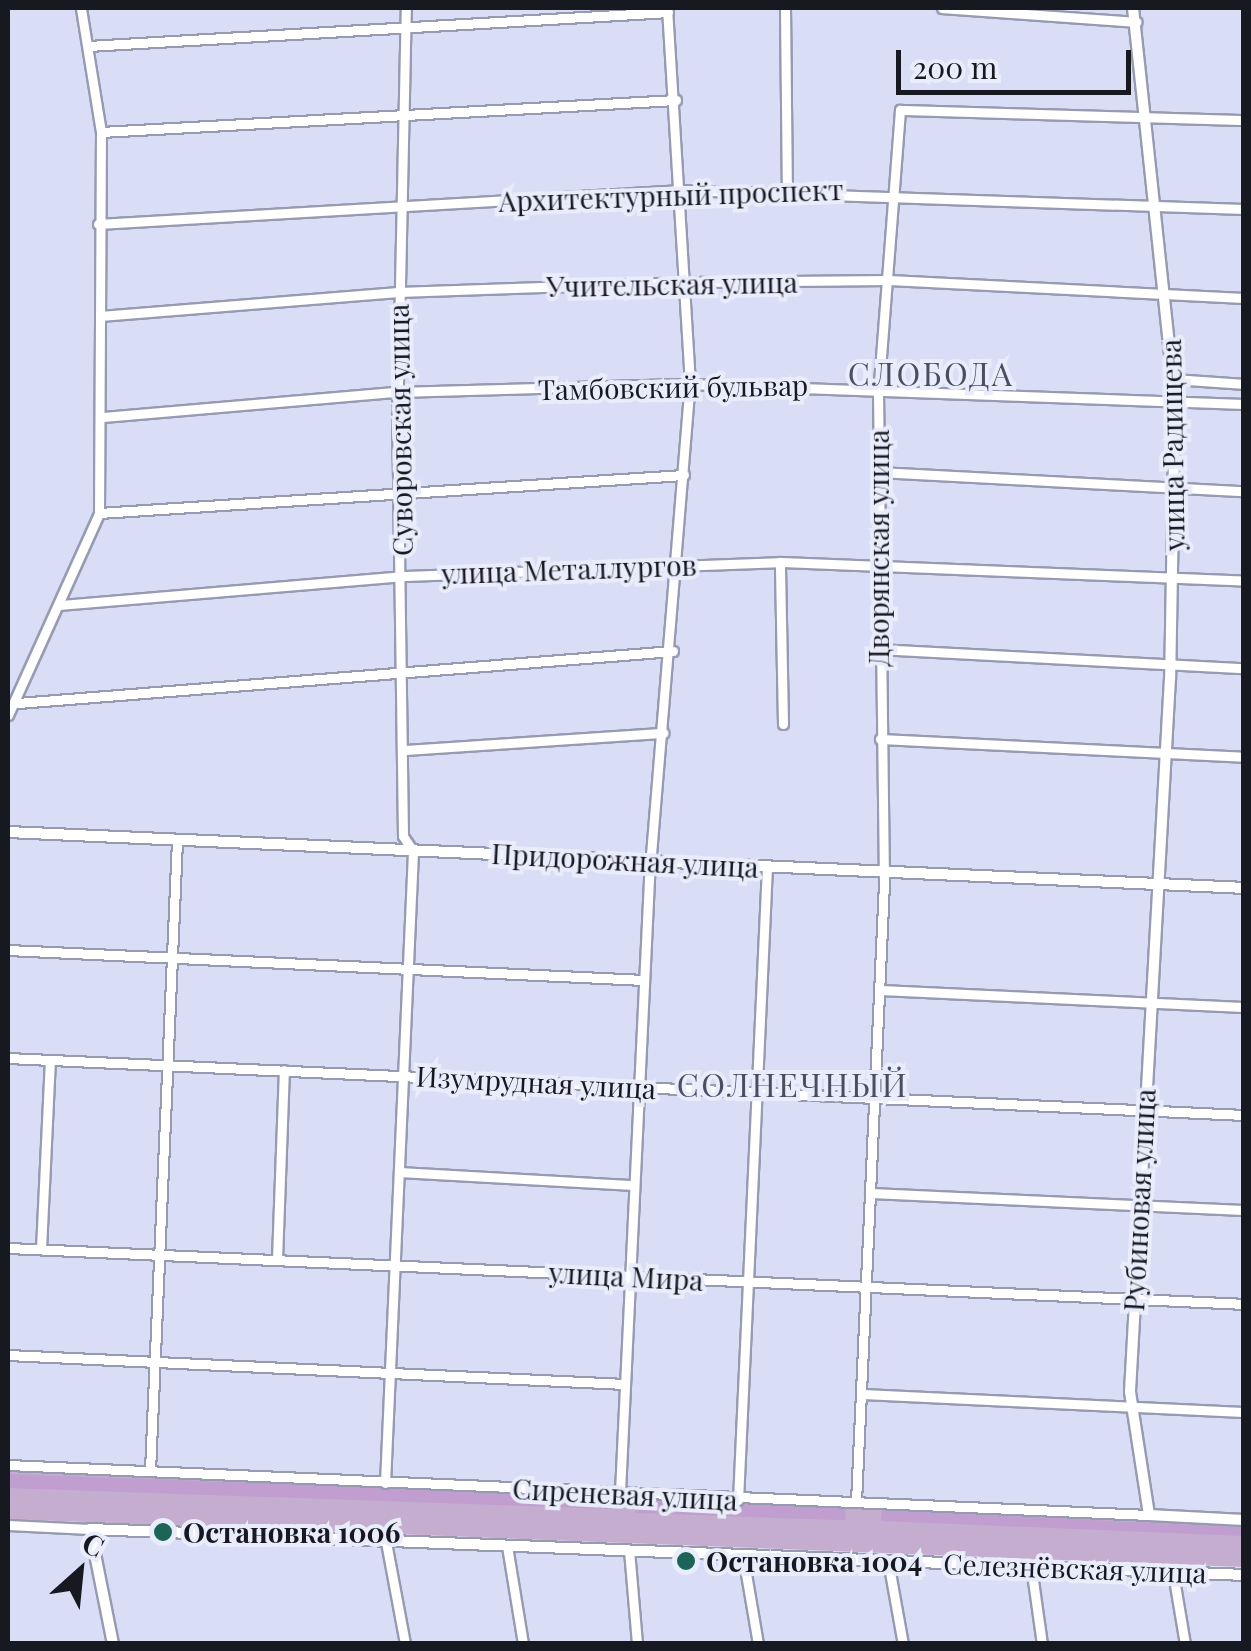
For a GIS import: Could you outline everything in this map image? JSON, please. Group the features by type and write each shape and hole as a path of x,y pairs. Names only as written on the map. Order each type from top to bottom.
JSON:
{"street":[{"path":"8,715 18,703 99,513 103,417 100,132 80,8"},
{"name":"Суворовская улица","path":"385,1483 413,851 404,836 406,750 397,392 406,8"},
{"path":"785,8 787,189"},
{"path":"942,8 1136,22"},
{"name":"улица Радищева","path":"1134,8 1160,202 1174,378 1170,662 1154,884"},
{"path":"88,46 667,10 688,282 690,384 673,650 650,862 620,1492"},
{"path":"100,132 676,100"},
{"name":"Дворянская улица","path":"856,1502 884,872 876,564 879,386 903,105 1150,112"},
{"path":"1150,112 1244,120"},
{"name":"Архитектурный проспект","path":"98,224 682,190 895,190 1244,209"},
{"name":"Учительская улица","path":"100,316 398,292 688,282 889,280 1168,291 1244,298"},
{"path":"1174,378 1244,384"},
{"name":"Тамбовский бульвар","path":"103,417 397,392 690,384 879,386 1244,404"},
{"path":"878,472 1173,484 1244,491"},
{"path":"99,513 399,487 684,475"},
{"path":"780,562 783,724"},
{"name":"улица Металлургов","path":"60,605 403,576 780,562 876,564"},
{"path":"876,564 1244,581"},
{"path":"877,649 1244,668"},
{"path":"18,703 404,667 673,650"},
{"path":"406,750 663,733"},
{"path":"880,738 1244,757"},
{"name":"Придорожная улица","path":"8,832 1244,888"},
{"path":"150,1472 177,840"},
{"path":"738,1500 767,867"},
{"name":"Рубиновая улица","path":"1149,1515 1132,1407 1154,884"},
{"path":"8,950 644,980"},
{"path":"880,990 1244,1006"},
{"name":"Изумрудная улица","path":"8,1058 1244,1115"},
{"path":"42,1249 50,1060"},
{"path":"277,1260 284,1070"},
{"path":"399,1172 634,1185"},
{"path":"870,1192 1244,1210"},
{"name":"улица Мира","path":"8,1248 1244,1304"},
{"path":"8,1355 625,1384"},
{"path":"862,1394 1244,1412"},
{"name":"Сиреневая улица","path":"8,1465 1244,1520"},
{"name":"Селезнёвская улица","path":"8,1525 1244,1575"},
{"path":"90,1529 112,1644"},
{"path":"386,1542 405,1644"},
{"path":"508,1546 523,1644"},
{"path":"629,1550 637,1644"},
{"path":"743,1556 758,1644"},
{"path":"888,1560 903,1644"},
{"path":"1031,1566 1042,1644"},
{"path":"1173,1572 1185,1644"}],"shaded area":[{"path":"8,1469 1243,1526 1244,1567 8,1519"},
{"path":"8,1474 613,1495 612,1509 8,1488"},
{"path":"636,1500 846,1507 845,1520 636,1513"},
{"path":"882,1510 1243,1527 1243,1536 881,1521"}],"place":[{"name":"Остановка 1006","path":"163,1532"},
{"name":"Остановка 1004","path":"686,1561"}],"district":[{"name":"СЛОБОДА","path":"931,373"},
{"name":"СОЛНЕЧНЫЙ","path":"793,1084"}]}
